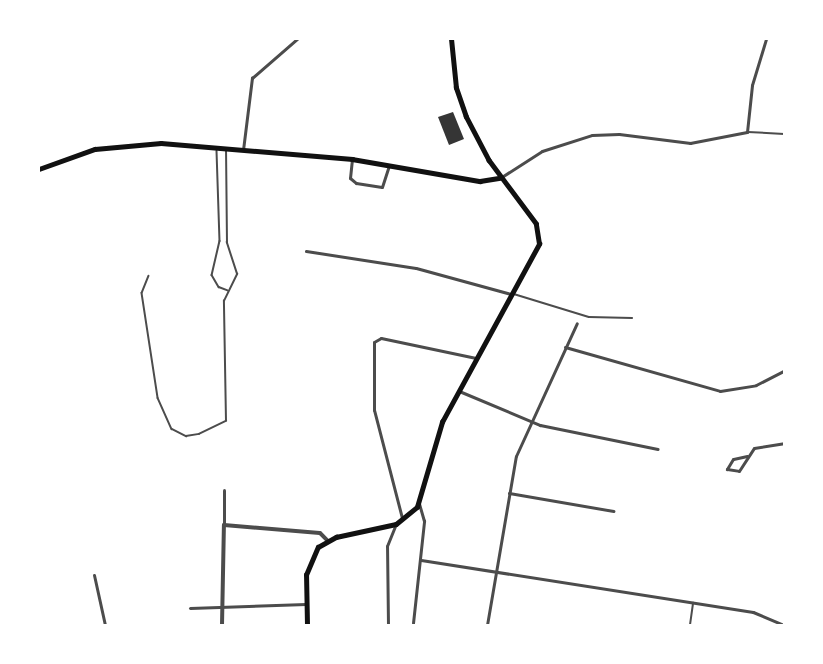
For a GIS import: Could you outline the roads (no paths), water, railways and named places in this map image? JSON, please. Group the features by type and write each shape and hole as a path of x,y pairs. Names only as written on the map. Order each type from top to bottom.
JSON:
{"main road":[{"path":"307,625 308,566 315,550 327,540 396,524 419,503 438,433 476,358 534,258 540,239 532,218 500,178 466,117 456,88 451,39"},
{"path":"39,169 79,154 127,144 217,147 352,159 480,181 500,178"}],"street":[{"path":"243,150 252,78 297,39"},
{"path":"500,178 542,151 592,135 619,134 690,143 747,132 752,84 766,39"},
{"path":"352,159 351,180 380,187 386,183 389,164"},
{"path":"306,251 416,268 513,294"},
{"path":"487,625 516,456 577,323"},
{"path":"402,520 374,410 373,347 381,338 476,358"},
{"path":"565,347 720,391 756,385 784,371"},
{"path":"458,391 530,422 592,438 658,449"},
{"path":"747,456 733,459 727,469 739,471 747,456 757,447 784,443"},
{"path":"222,625 224,490"},
{"path":"509,493 613,511"},
{"path":"413,623 424,521 419,503"},
{"path":"388,625 387,546 396,524"},
{"path":"224,525 320,533 327,540"},
{"path":"421,560 753,612 783,625"},
{"path":"94,575 105,625"},
{"path":"190,608 306,604"}],"lane":[{"path":"747,132 784,134"},
{"path":"217,147 220,241 212,275 219,287 228,290"},
{"path":"149,276 142,293 154,384 168,425 186,436 226,421 224,301 228,290 235,285 237,274 227,243 226,148"},
{"path":"513,294 589,317 632,318"},
{"path":"690,625 693,602"}]}
